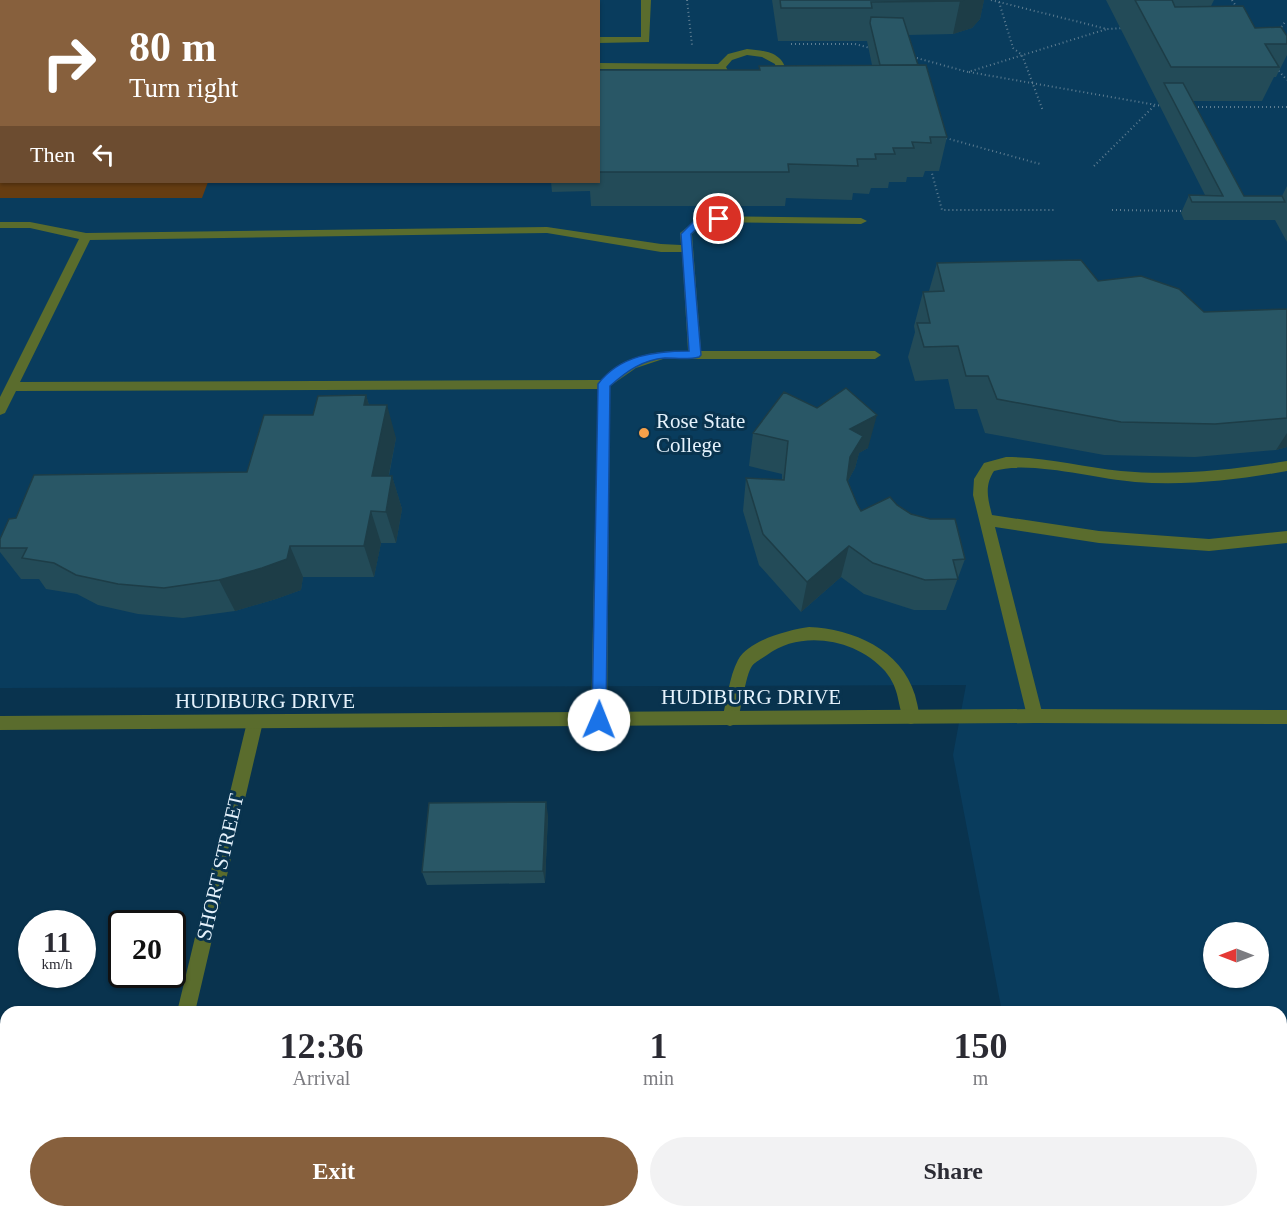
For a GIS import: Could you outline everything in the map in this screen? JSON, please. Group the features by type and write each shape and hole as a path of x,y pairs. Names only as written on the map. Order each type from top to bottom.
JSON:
{"street":[{"path":"600,40 646,40 646,0"},
{"path":"747,52 767,55 780,63 783,69 777,79 752,85 742,84 726,77 721,67 729,57 747,52"},
{"path":"600,66 721,67"},
{"path":"695,355 686,234 701,219 861,221"},
{"path":"0,225 30,225 86,237 547,230 661,248 687,249"},
{"path":"0,410 86,237"},
{"path":"12,387 604,384 624,366 642,359 663,355 875,355"},
{"path":"599,720 604,384"},
{"path":"1035,716 980,495 981,479 989,467 1006,462 1024,462 1151,478 1248,473 1287,465"},
{"path":"986,520 1100,537 1209,545 1287,537"},
{"path":"730,719 745,662 775,641 808,634 844,637 868,647 899,677 908,696 911,717"},
{"name":"HUDIBURG DRIVE","path":"0,723 1035,716 1287,717"},
{"name":"SHORT STREET","path":"187,1006 255,722"}],"path":[{"path":"991,0 1107,29"},
{"path":"1232,0 1238,9"},
{"path":"1000,1 1013,48 1022,55 1043,111"},
{"path":"1276,36 1285,22"},
{"path":"968,72 1107,29 1129,28"},
{"path":"912,57 968,72 1167,107"},
{"path":"1275,67 1286,81"},
{"path":"1094,166 1155,105"},
{"path":"1191,107 1287,107"},
{"path":"932,135 1040,164"},
{"path":"930,165 942,210 1056,210"},
{"path":"1112,210 1191,211"}],"shaded area":[{"name":"Rose State College","path":"600,0 1287,0 1287,1006 1001,1006 953,755 966,685 0,688 0,183 600,183"},
{"path":"0,183 208,183 202,198 0,198"}],"building":[{"path":"780,0 964,0 871,2 872,8 781,8"},
{"path":"1135,0 1172,0 1175,7 1243,6 1255,28 1281,27 1287,36 1287,44 1265,44 1279,67 1171,67"},
{"path":"871,17 903,18 918,65 880,65 870,23"},
{"path":"926,65 947,137 930,137 931,143 912,142 914,148 893,148 895,154 875,154 876,159 857,159 858,166 788,164 789,172 600,172 600,70 760,70 759,66"},
{"path":"1164,83 1183,83 1244,196 1282,196 1285,202 1192,202 1189,195 1223,196"},
{"path":"1081,260 1098,281 1141,276 1179,289 1204,312 1287,309 1287,418 1215,424 1121,422 997,399 988,376 966,376 958,346 924,347 917,323 930,323 923,292 944,291 937,263"},
{"path":"846,388 877,415 850,429 863,436 850,457 847,480 861,511 890,497 897,505 911,514 930,519 955,519 965,559 953,560 958,579 925,580 873,563 849,546 807,582 763,534 746,478 784,480 788,441 753,433 784,392 817,408"},
{"path":"366,395 364,405 387,405 372,476 392,476 386,512 371,511 364,546 290,546 287,559 262,568 219,580 164,588 118,584 76,575 54,563 22,558 27,548 0,548 0,539 9,519 16,518 34,475 247,472 264,415 313,415 318,396"},
{"path":"546,802 543,871 422,872 429,803"}],"place":[{"name":"Rose State College","path":"644,433"}],"route":[{"path":"599,720 604,384 624,366 642,359 663,355 695,355 686,234 701,219 719,219"}]}
